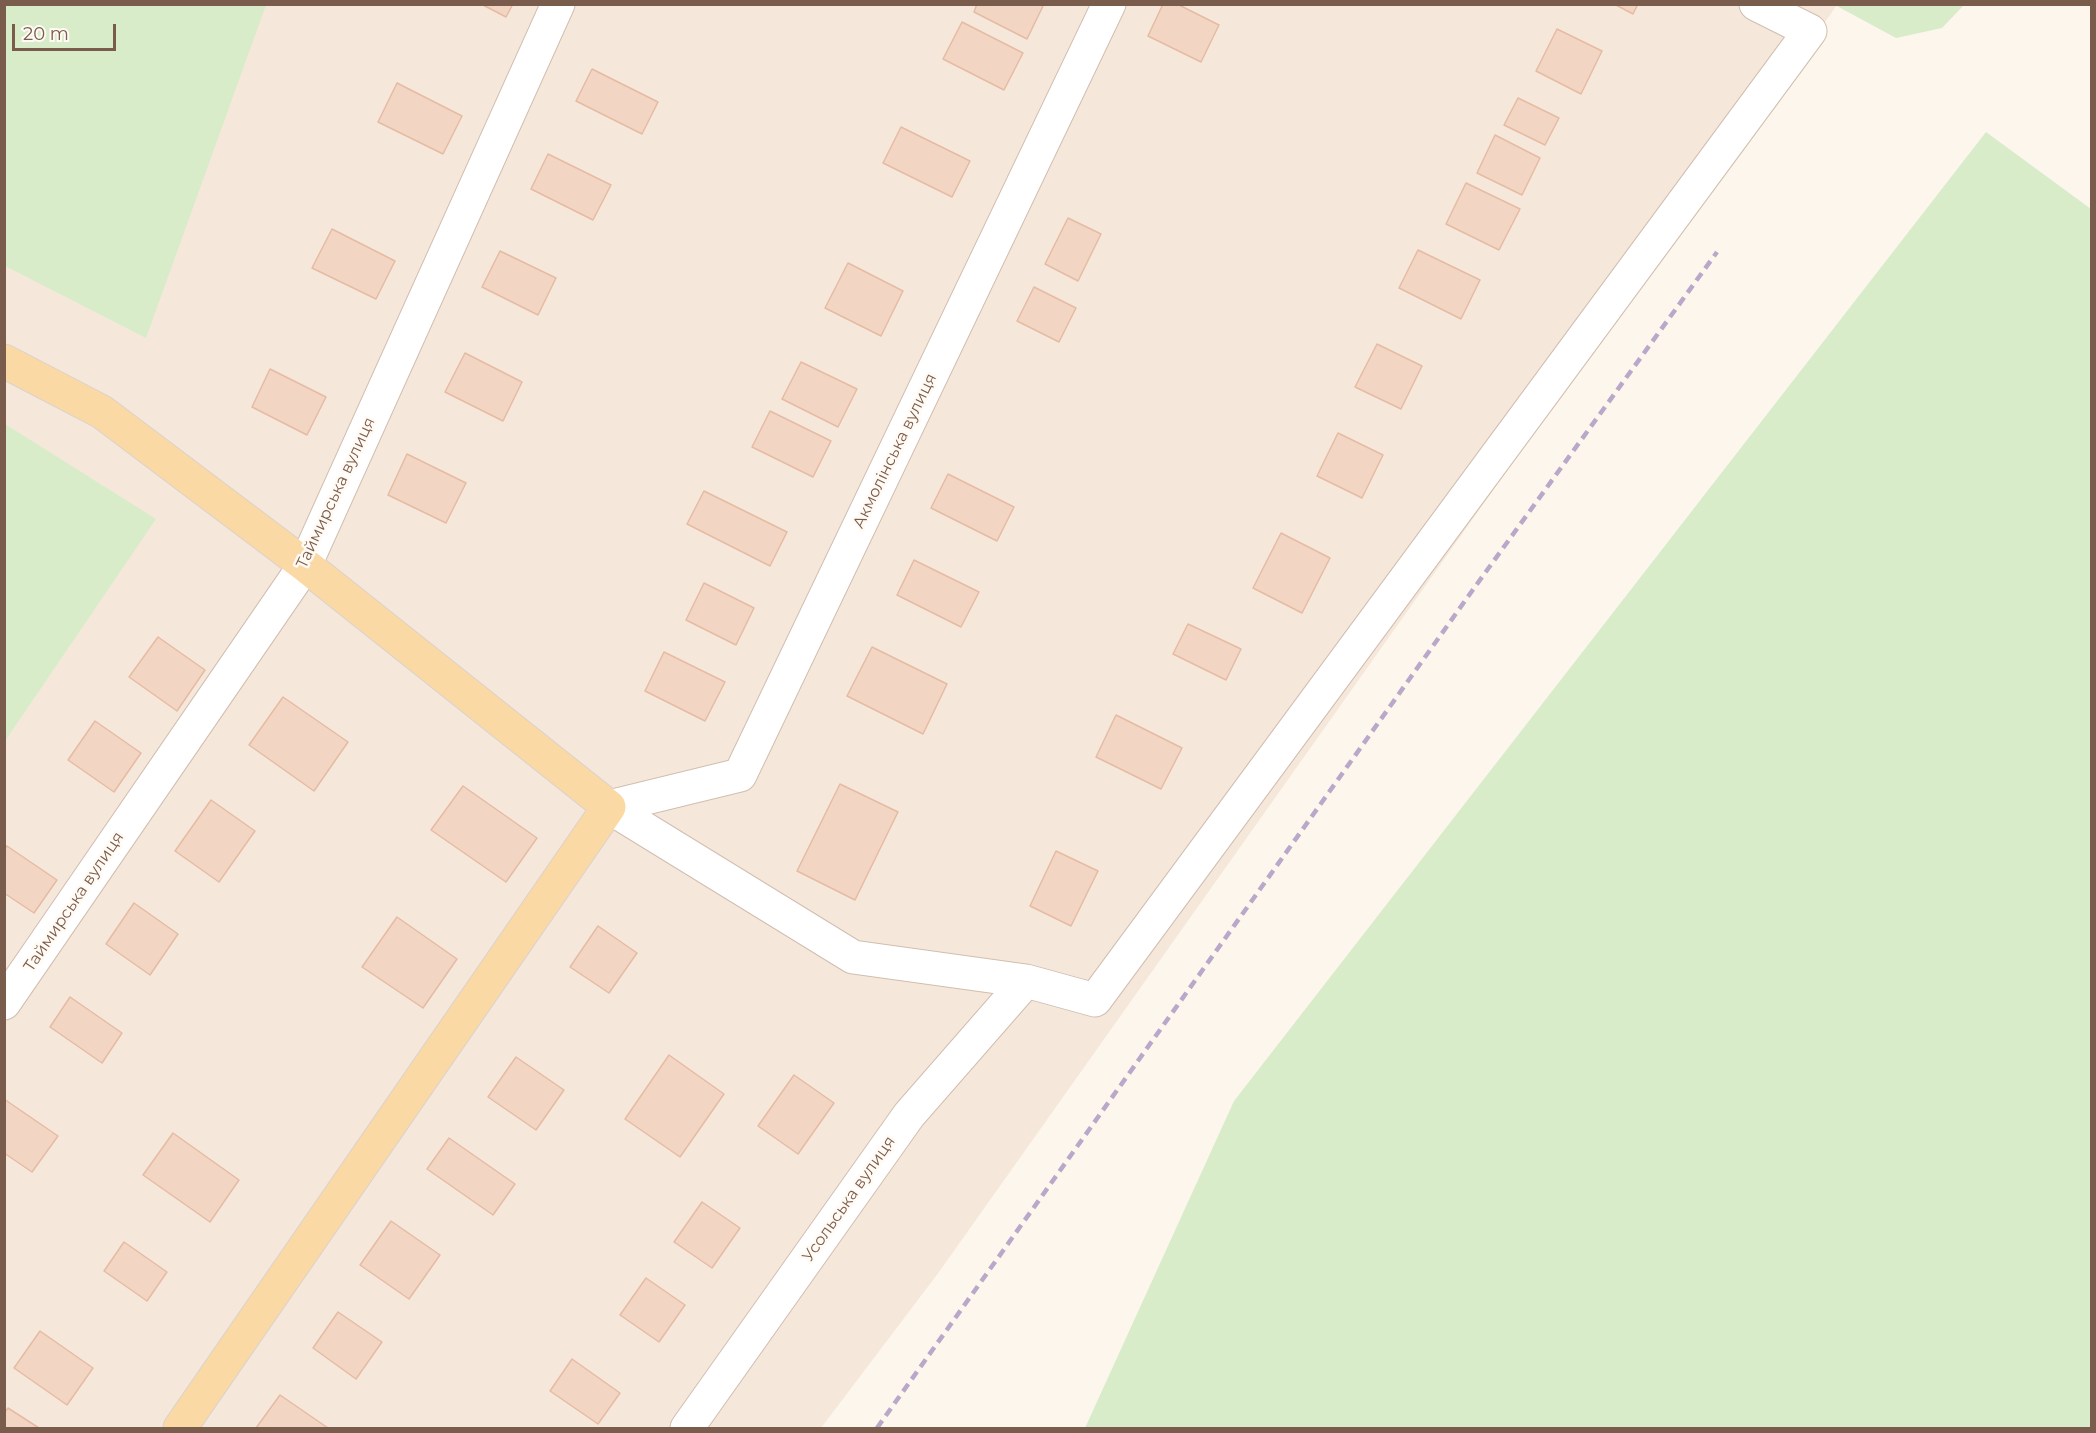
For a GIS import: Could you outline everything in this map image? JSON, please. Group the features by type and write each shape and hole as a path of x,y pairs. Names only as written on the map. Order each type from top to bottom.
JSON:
{"main road":[{"path":"4,361 102,412 305,564 609,807 180,1428"}],"street":[{"name":"Таймирська вулиця","path":"4,1003 305,564 558,4"},
{"name":"Акмолiнська вулиця","path":"609,807 740,775 1109,4"},
{"path":"609,807 853,957 1026,981 1095,1000 1810,31 1756,4"},
{"name":"Усольська вулиця","path":"687,1428 909,1115 1026,981"}],"shaded area":[{"path":"5,5 1837,5 939,1272 821,1428 5,1428"}],"green space":[{"path":"4,5 266,5 146,338 5,266"},
{"path":"1835,5 1964,5 1942,28 1896,38"},
{"path":"1986,132 2091,209 2091,1428 1085,1428 1234,1101"},
{"path":"5,424 156,519 5,741"}],"building":[{"path":"481,4 513,4 506,17"},
{"path":"977,4 1044,4 1027,39 974,12"},
{"path":"1163,4 1177,4 1219,25 1201,62 1148,36"},
{"path":"1614,4 1638,4 1633,14"},
{"path":"962,22 1023,53 1004,90 943,59"},
{"path":"1557,29 1602,51 1581,94 1536,71"},
{"path":"592,69 658,102 642,134 576,101"},
{"path":"397,83 462,116 443,154 378,122"},
{"path":"1518,98 1559,118 1545,145 1504,125"},
{"path":"901,127 970,161 952,197 883,163"},
{"path":"1495,135 1540,158 1522,195 1477,173"},
{"path":"548,154 611,185 593,220 531,189"},
{"path":"1466,183 1520,209 1499,250 1446,224"},
{"path":"1068,218 1101,234 1078,281 1045,264"},
{"path":"332,229 395,261 376,299 312,268"},
{"path":"1418,250 1480,280 1461,319 1399,288"},
{"path":"500,251 556,278 538,315 482,287"},
{"path":"848,263 903,291 881,336 825,308"},
{"path":"1034,287 1076,308 1059,342 1017,321"},
{"path":"1377,344 1422,366 1401,409 1355,387"},
{"path":"465,353 522,382 503,421 445,392"},
{"path":"801,362 857,389 838,427 782,399"},
{"path":"270,369 326,397 307,435 252,407"},
{"path":"770,411 831,441 813,477 752,447"},
{"path":"1338,433 1383,455 1362,498 1317,476"},
{"path":"407,454 466,483 446,523 388,495"},
{"path":"948,474 1014,507 997,541 931,508"},
{"path":"704,491 787,532 770,566 687,524"},
{"path":"1281,533 1330,558 1302,613 1253,588"},
{"path":"914,560 979,592 961,627 897,595"},
{"path":"704,583 754,608 736,645 686,620"},
{"path":"1188,624 1241,649 1226,680 1173,654"},
{"path":"158,637 205,670 177,711 129,677"},
{"path":"872,647 947,684 923,734 847,696"},
{"path":"664,652 725,682 705,721 645,691"},
{"path":"283,697 348,742 314,791 249,745"},
{"path":"1116,715 1182,748 1161,789 1096,757"},
{"path":"95,721 141,753 114,792 68,760"},
{"path":"840,784 898,812 855,900 797,871"},
{"path":"463,786 537,838 506,882 431,830"},
{"path":"211,800 255,831 219,882 175,851"},
{"path":"7,846 57,880 34,913 4,893 4,850"},
{"path":"1056,851 1098,871 1071,926 1030,906"},
{"path":"134,903 178,934 150,975 106,944"},
{"path":"397,917 457,959 423,1008 362,967"},
{"path":"598,926 637,953 609,993 570,967"},
{"path":"70,997 122,1033 102,1063 50,1027"},
{"path":"669,1055 724,1094 680,1157 625,1119"},
{"path":"516,1057 564,1090 536,1130 488,1097"},
{"path":"794,1075 834,1103 798,1154 758,1126"},
{"path":"4,1099 58,1136 32,1172 4,1153"},
{"path":"173,1133 239,1180 210,1222 143,1175"},
{"path":"449,1138 515,1184 493,1215 427,1169"},
{"path":"702,1202 740,1228 712,1268 674,1242"},
{"path":"391,1221 440,1255 409,1299 360,1265"},
{"path":"124,1242 167,1272 147,1301 104,1271"},
{"path":"646,1278 685,1305 659,1342 620,1315"},
{"path":"338,1312 382,1342 356,1379 313,1348"},
{"path":"40,1331 93,1368 67,1405 14,1368"},
{"path":"572,1359 620,1393 598,1424 550,1391"},
{"path":"280,1395 328,1428 256,1428"},
{"path":"8,1408 39,1428 4,1428 4,1413"}],"railway":[{"path":"877,1428 1472,591 1717,252"}]}
